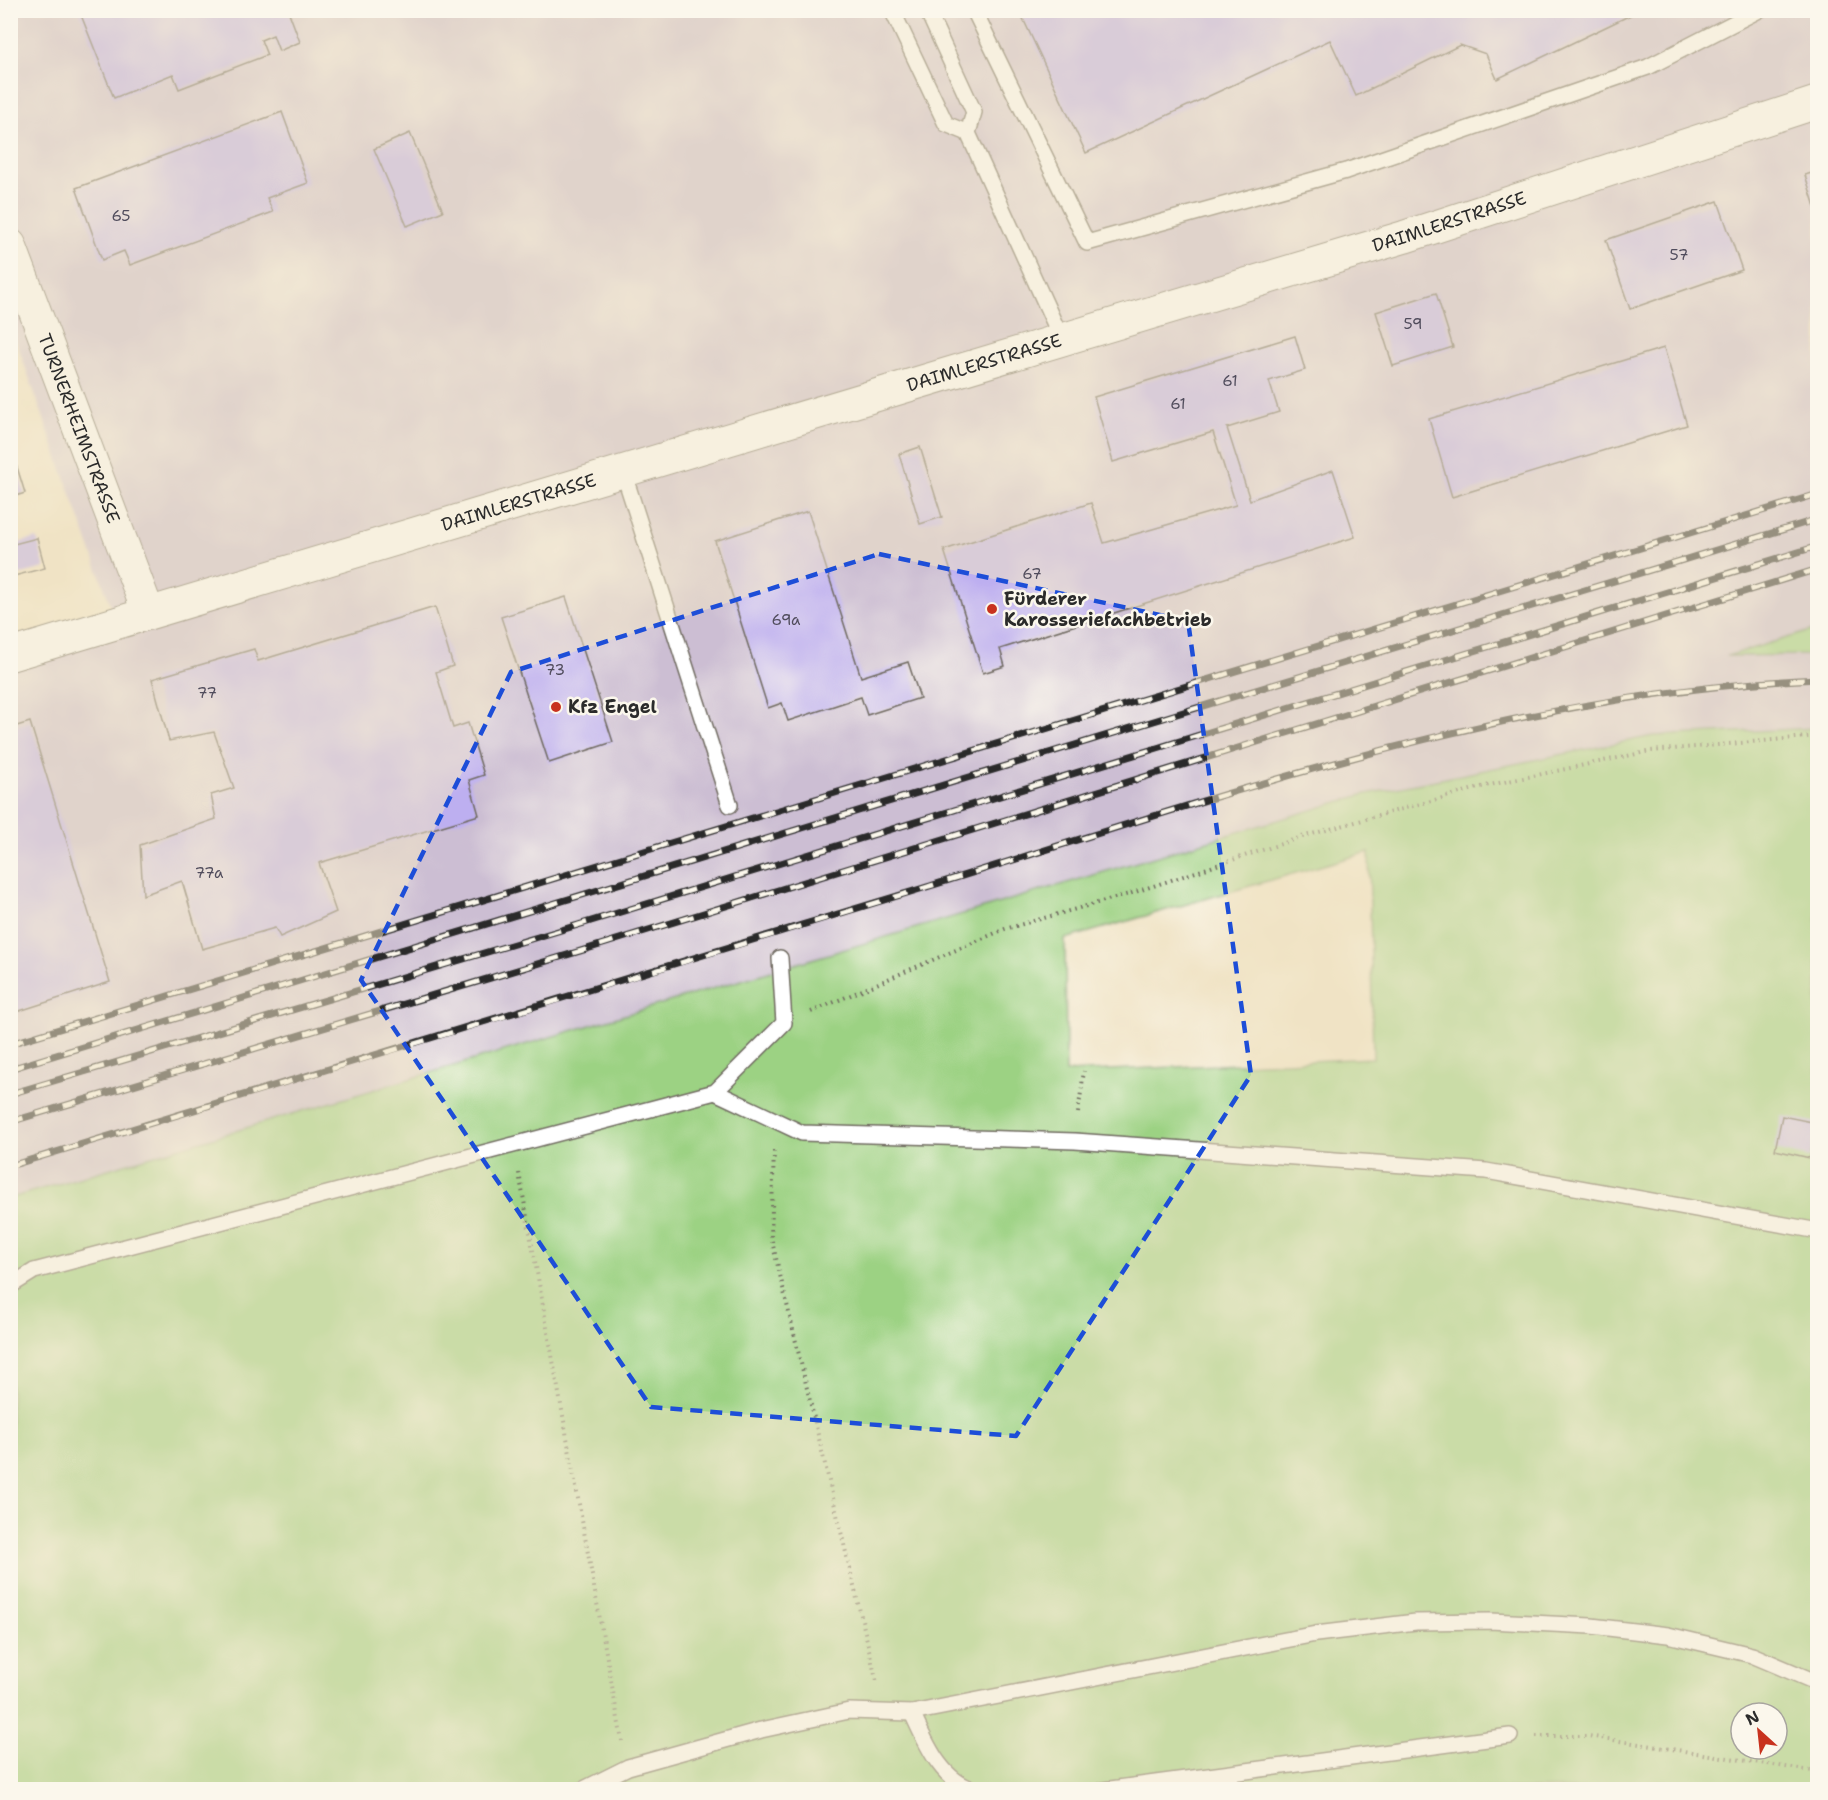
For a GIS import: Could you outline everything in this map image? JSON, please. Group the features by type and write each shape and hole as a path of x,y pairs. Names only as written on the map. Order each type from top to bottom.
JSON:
{"street":[{"name":"DAIMLERSTRASSE","path":"10,656 148,612 1415,233 1818,102"},
{"name":"TURNERHEIMSTRASSE","path":"10,245 148,612"}],"lane":[{"path":"892,10 946,124 968,133"},
{"path":"927,10 974,112 968,133 1062,340"},
{"path":"974,10 1087,243 1369,164 1648,67 1759,10"},
{"path":"622,471 730,805"},
{"path":"10,1286 34,1271 715,1092 784,1023 780,958"},
{"path":"715,1092 802,1132 1075,1141 1486,1171 1813,1230"},
{"path":"582,1790 628,1767 761,1730 849,1711 912,1713 1316,1635 1416,1622 1490,1621 1591,1626 1668,1635 1752,1655 1818,1683"},
{"path":"912,1713 933,1756 959,1786 975,1790"},
{"path":"1103,1790 1510,1736"}],"path":[{"path":"784,1023 1005,929 1129,894 1305,836 1372,817 1485,786 1651,751 1818,736"},
{"path":"1075,1141 1084,1071"},
{"path":"775,1120 771,1237 885,1712"},
{"path":"514,1146 628,1767"},
{"path":"1510,1736 1588,1736 1818,1772"},
{"path":"271,1783 279,1790"}],"highlighted area":[{"path":"879,554 1188,621 1251,1075 1016,1436 651,1407 361,980 511,672"}],"shaded area":[{"path":"11,11 1817,11 1817,629 1730,656 1817,655 1817,728 1653,736 1362,795 11,1198 11,645 113,612 11,327"}],"green space":[{"path":"1817,629 1817,655 1727,656"},
{"path":"1817,728 1817,1789 11,1790 11,1198 1362,795 1653,736","holes":["1369,852 1373,1058 1066,1072 1065,939"]}],"building":[{"path":"79,10 288,10 300,42 279,51 273,35 261,40 267,55 179,89 173,74 114,98"},
{"path":"1019,10 1641,10 1497,79 1486,54 1460,45 1356,96 1330,40 1086,153"},
{"path":"282,112 308,183 267,198 273,212 130,265 124,251 102,260 76,188"},
{"path":"410,133 443,211 407,226 374,149"},
{"path":"1818,171 1818,213 1817,213 1805,175"},
{"path":"1718,201 1742,270 1630,309 1606,240"},
{"path":"1436,293 1453,347 1393,366 1376,312"},
{"path":"1295,336 1305,370 1269,381 1279,412 1227,428 1250,500 1333,470 1355,537 1000,649 1005,666 983,673 944,550 1091,503 1104,543 1236,505 1213,432 1113,462 1094,397"},
{"path":"1664,348 1687,425 1452,497 1429,419"},
{"path":"920,447 942,517 920,524 899,454"},
{"path":"17,467 25,493 10,498 10,469"},
{"path":"808,511 861,677 908,662 920,698 867,715 861,697 788,721 782,703 768,708 715,541"},
{"path":"37,538 45,568 10,577 10,545"},
{"path":"566,597 613,742 549,763 501,617"},
{"path":"435,607 453,666 436,672 453,728 468,723 484,775 469,780 479,815 319,863 336,912 280,937 275,928 202,949 182,881 143,895 140,845 216,819 211,795 234,788 214,732 169,741 152,679 254,649 258,661"},
{"path":"30,722 110,982 10,1014 10,728"},
{"path":"1782,1116 1817,1123 1810,1158 1775,1150"}],"railway":[{"path":"10,1044 1818,494"},
{"path":"10,1069 1818,519"},
{"path":"10,1094 578,925 1818,546"},
{"path":"10,1122 587,949 1818,569"},
{"path":"10,1166 700,957 1148,818 1368,754 1479,727 1591,704 1704,688 1818,679"}],"place":[{"name":"Fürderer Karosseriefachbetrieb","path":"992,609"},
{"name":"Kfz Engel","path":"556,707"}]}
